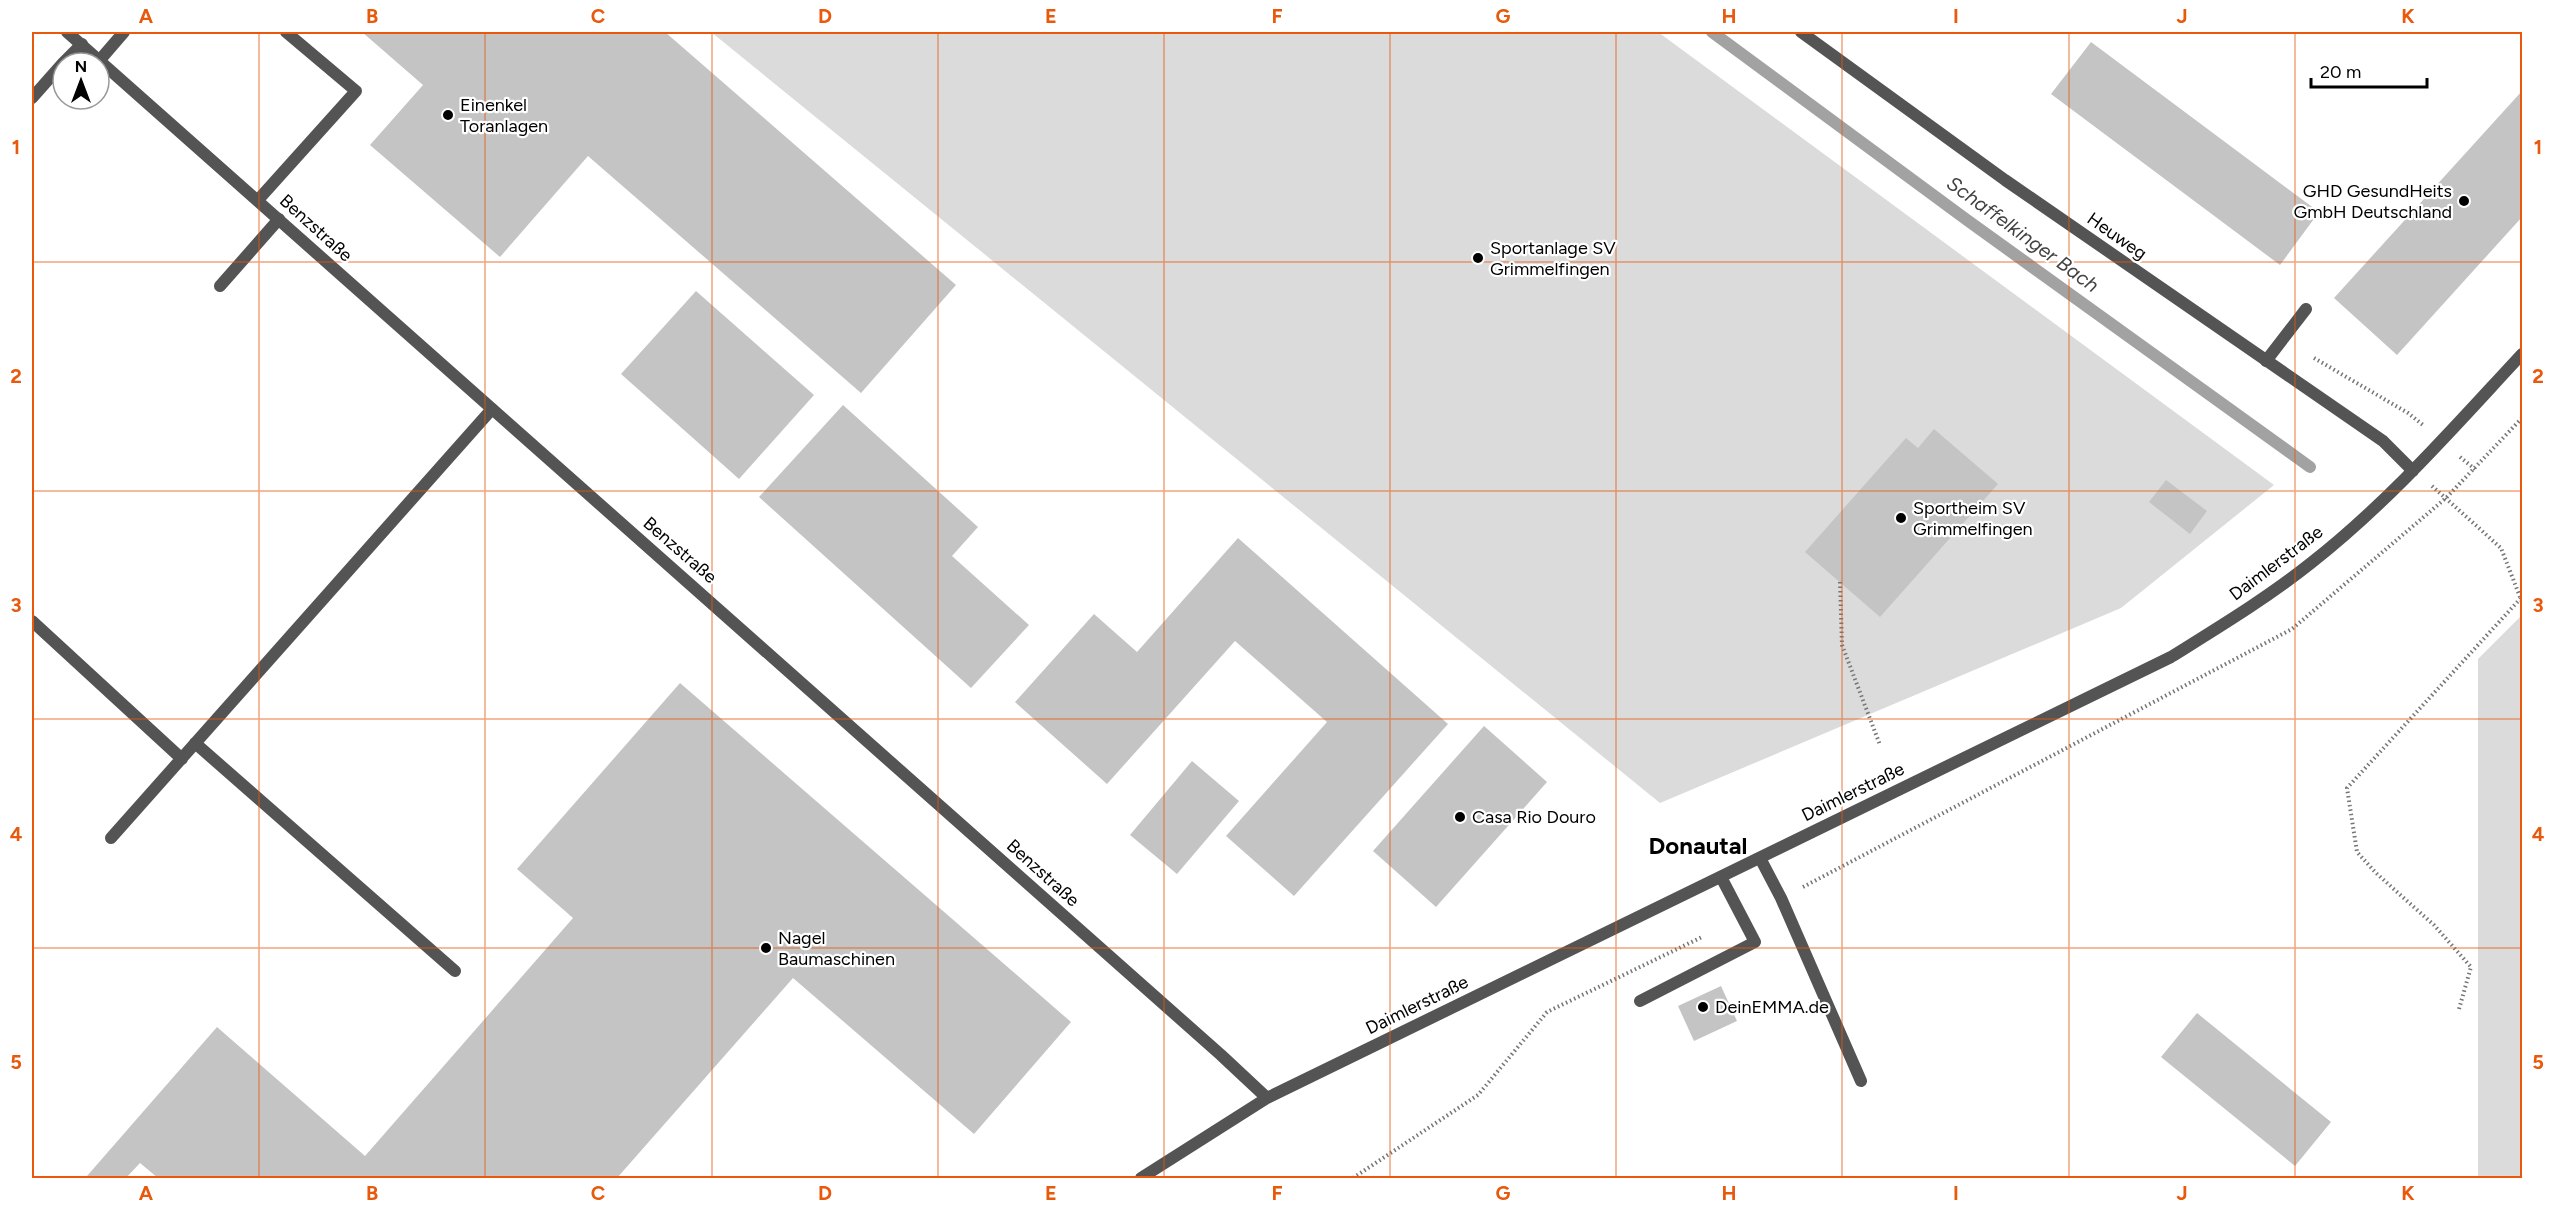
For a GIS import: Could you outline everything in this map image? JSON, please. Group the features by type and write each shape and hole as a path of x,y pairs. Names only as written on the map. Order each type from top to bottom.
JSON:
{"street":[{"name":"Benzstraße","path":"67,32 89,51"},
{"path":"108,51 124,32"},
{"path":"258,200 356,91 286,32"},
{"name":"Heuweg","path":"1801,32 2005,180 2383,441 2412,471"},
{"path":"75,51 82,44"},
{"name":"Benzstraße","path":"111,71 1221,1054 1267,1098"},
{"path":"32,98 51,77"},
{"path":"220,286 279,219"},
{"path":"2266,361 2306,309"},
{"name":"Daimlerstraße","path":"1141,1179 1267,1098 2171,657 2249,609 2313,562 2412,471 2523,354"},
{"path":"111,838 492,409"},
{"path":"32,621 182,759"},
{"path":"195,743 455,971"},
{"path":"1760,858 1781,898 1861,1081"},
{"path":"1640,1001 1755,942 1721,877"}],"path":[{"path":"2282,340 2408,412"},
{"path":"1781,898 2292,629 2446,498 2523,418"},
{"path":"2446,498 2501,549 2522,600 2347,788 2357,852 2376,873 2434,925 2471,967 2459,1009"},
{"path":"1840,582 1842,645 1880,745"},
{"path":"1353,1179 1478,1095 1547,1012 1742,917"}],"shaded area":[{"name":"Sportanlage SV Grimmelfingen","path":"711,32 1658,32 2274,485 2121,608 1660,803"},
{"path":"2522,615 2522,1178 2478,1178 2478,659"}],"building":[{"path":"362,32 665,32 956,285 861,393 588,156 500,257 370,145 423,85"},
{"path":"2091,42 2319,212 2280,265 2051,94"},
{"path":"2522,91 2522,217 2397,355 2334,298"},
{"path":"696,291 814,395 739,479 621,374"},
{"path":"843,405 978,527 952,556 1029,625 971,688 759,497"},
{"name":"Sportheim SV Grimmelfingen","path":"1934,429 1998,484 1880,617 1805,552 1906,438 1918,448"},
{"path":"2166,480 2207,511 2190,534 2149,502"},
{"path":"1238,538 1448,724 1294,896 1226,836 1327,722 1235,641 1107,784 1015,702 1094,614 1137,652"},
{"name":"Nagel Baumaschinen","path":"680,683 1071,1022 974,1134 793,978 617,1178 158,1178 140,1163 126,1178 87,1176 217,1027 365,1156 573,918 517,869"},
{"name":"Casa Rio Douro","path":"1484,726 1547,782 1436,907 1373,851"},
{"path":"1192,761 1239,801 1177,874 1130,835"},
{"path":"1721,986 1737,1021 1694,1041 1678,1006"},
{"path":"2197,1013 2331,1122 2295,1166 2161,1057"}],"waterway":[{"name":"Schaffelkinger Bach","path":"1712,32 1967,220 2310,467"}],"place":[{"name":"Einenkel Toranlagen","path":"448,115"},
{"name":"GHD GesundHeits GmbH Deutschland","path":"2464,201"},
{"name":"Sportanlage SV Grimmelfingen","path":"1478,258"},
{"name":"Sportheim SV Grimmelfingen","path":"1901,518"},
{"name":"Casa Rio Douro","path":"1460,817"},
{"name":"Nagel Baumaschinen","path":"766,948"},
{"name":"DeinEMMA.de","path":"1703,1007"}],"district":[{"name":"Donautal","path":"1698,846"}]}
